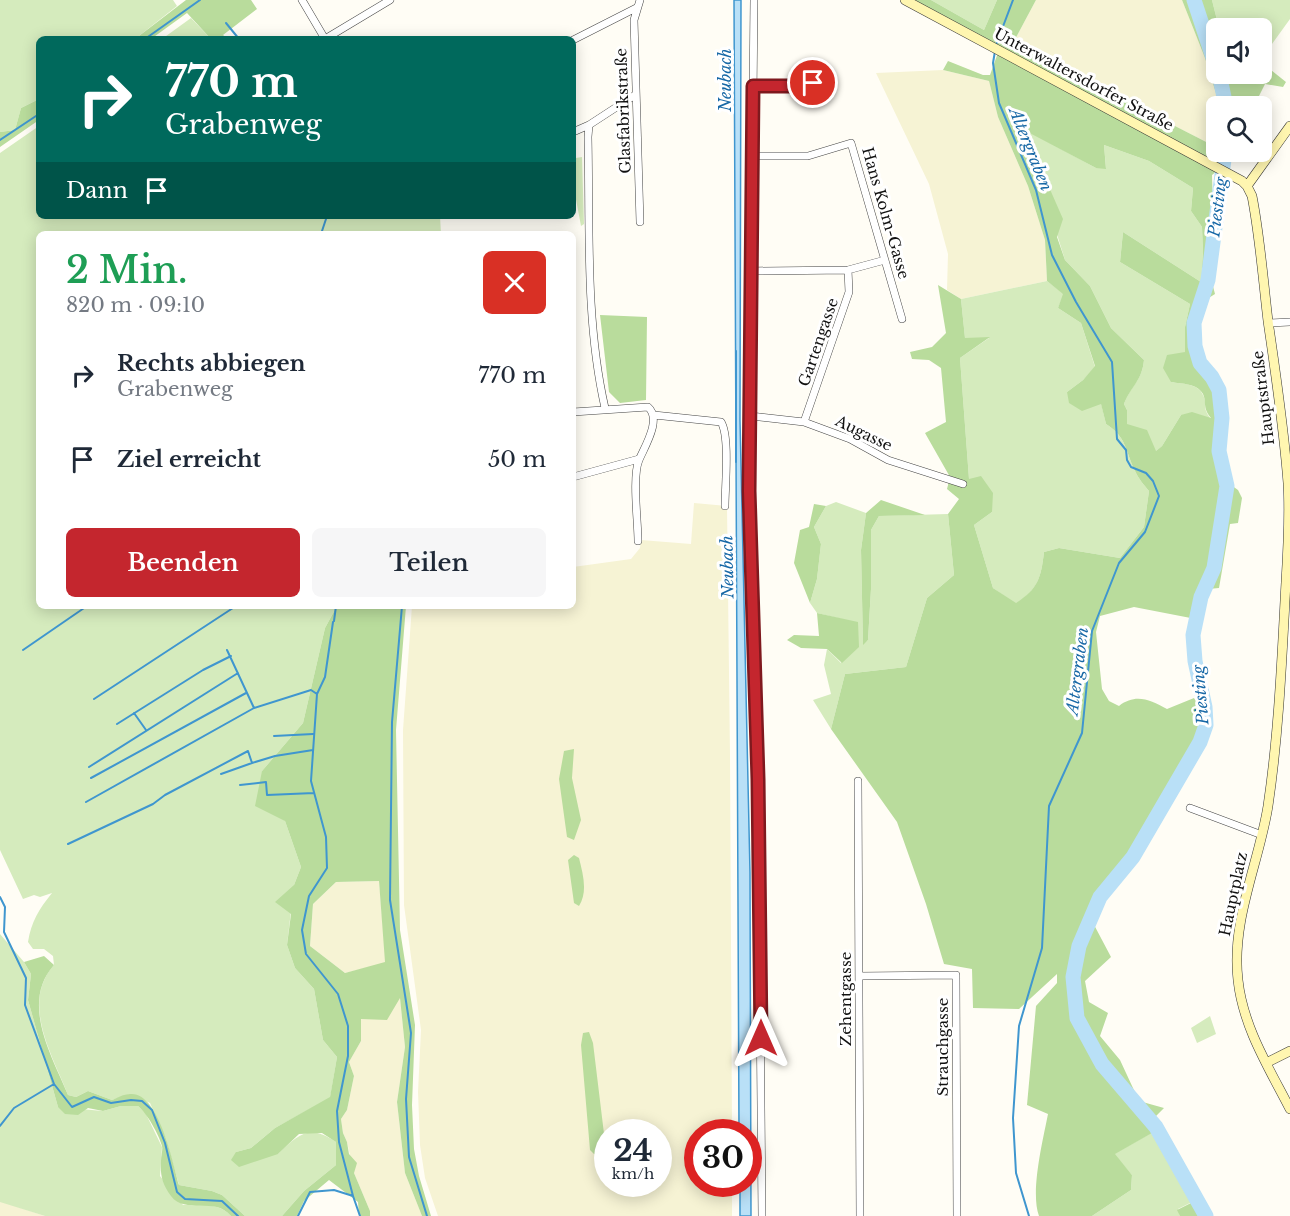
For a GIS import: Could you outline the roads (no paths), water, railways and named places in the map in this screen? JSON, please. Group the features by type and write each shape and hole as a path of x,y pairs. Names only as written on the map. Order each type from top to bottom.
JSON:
{"main road":[{"name":"Unterwaltersdorfer Straße","path":"905,0 1229,174 1247,186"},
{"path":"1247,186 1290,126"},
{"name":"Hauptstraße","path":"1247,186 1254,206 1288,486 1289,535 1275,751 1262,835"},
{"name":"Hauptplatz","path":"1262,835 1241,922 1237,958 1241,1002 1246,1021 1266,1063"},
{"path":"1290,1051 1266,1063 1290,1109"}],"street":[{"path":"302,0 323,36"},
{"path":"330,36 390,0"},
{"name":"Glasfabrikstraße","path":"640,0 634,20 640,222"},
{"path":"754,0 749,491 758,779 762,1216"},
{"path":"576,38 636,8"},
{"path":"753,86 799,86 827,80"},
{"path":"576,131 635,95"},
{"path":"590,124 588,137 591,297 594,346 605,408"},
{"name":"Hans Kolm-Gasse","path":"753,156 808,156 851,143 902,319"},
{"path":"753,271 848,270 885,260"},
{"name":"Gartengasse","path":"804,422 849,292 848,270"},
{"path":"1269,323 1290,322"},
{"path":"576,412 648,407 654,415 721,422 724,426 725,506"},
{"path":"638,541 636,469 645,449 654,415"},
{"name":"Augasse","path":"751,416 804,422 839,434 888,460 963,484"},
{"path":"576,476 639,459"},
{"name":"Zehentgasse","path":"858,782 860,1216"},
{"path":"1190,808 1262,835"},
{"name":"Strauchgasse","path":"858,976 956,975 957,1216"}],"water":[{"path":"734,0 741,0 740,420 750,873 751,1119 739,1119"},
{"path":"740,1197 751,1197 751,1216 740,1216"}],"waterway":[{"path":"149,36 200,0"},
{"name":"Altergraben","path":"996,45 1013,0"},
{"name":"Piesting","path":"1194,0 1206,37"},
{"path":"226,23 237,36"},
{"name":"Altergraben","path":"995,51 993,63 999,103 1036,190 1052,255 1076,302 1112,362 1117,439 1126,450 1127,460 1131,467 1146,473 1153,481 1159,496 1145,532 1119,563 1092,631 1082,733 1049,806 1042,948 1019,1026 1013,1118 1016,1173 1029,1216"},
{"name":"Piesting","path":"1221,84 1224,96"},
{"path":"0,140 36,116"},
{"name":"Piesting","path":"1206,1216 1156,1127 1102,1064 1077,1018 1073,977 1079,946 1100,897 1133,857 1200,742 1206,725 1193,635 1201,597 1214,568 1227,486 1219,451 1222,418 1219,390 1200,363 1195,346 1194,323 1208,280 1224,162"},
{"path":"322,231 326,219"},
{"name":"Neubach","path":"736,351 736,462"},
{"path":"23,650 83,609"},
{"path":"94,699 231,609"},
{"path":"334,621 336,609"},
{"path":"402,609 392,722 390,900 411,1033 406,1099 409,1157 427,1216"},
{"path":"333,622 325,677 317,694 311,781 326,837 327,868 309,896 302,930 306,954 338,994 348,1026 348,1056 337,1111 339,1142 353,1196"},
{"path":"227,650 254,708 311,690 317,694"},
{"path":"117,724 203,670 231,656"},
{"path":"89,767 238,673"},
{"path":"91,778 246,693"},
{"path":"86,802 254,708"},
{"path":"134,713 146,730"},
{"path":"274,736 313,734"},
{"path":"68,844 153,804 165,795 248,751 252,763 275,756 313,750"},
{"path":"221,774 252,763"},
{"path":"240,785 266,782 267,795 314,793"},
{"path":"0,897 5,907 4,932 26,978 25,1005 54,1084 72,1107 94,1097 111,1103 142,1101 152,1110 165,1143 177,1192 185,1199 222,1201 238,1216"},
{"path":"0,1126 14,1108 54,1084"},
{"path":"298,1216 310,1192 334,1190 353,1196 360,1216"}]}
